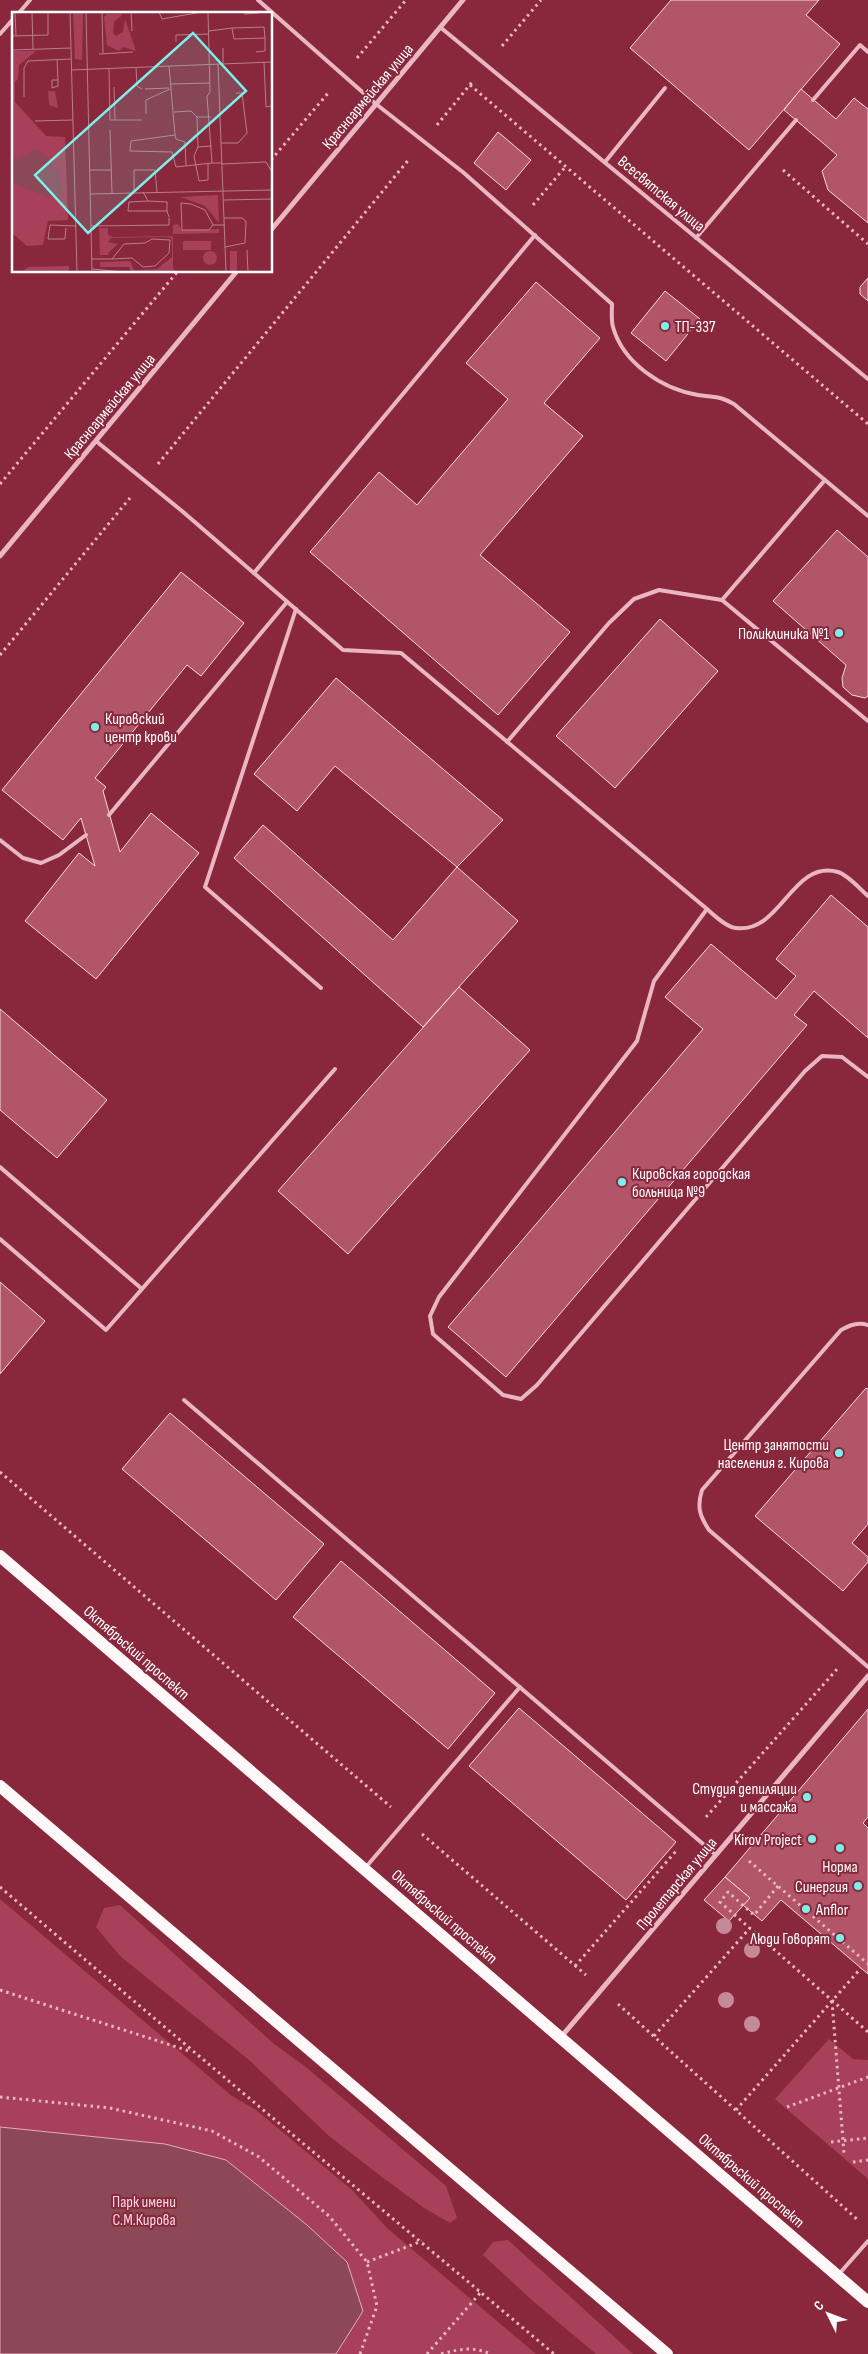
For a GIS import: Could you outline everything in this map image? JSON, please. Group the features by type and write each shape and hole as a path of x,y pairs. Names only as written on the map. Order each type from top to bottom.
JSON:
{"main road":[{"name":"Октябрьский проспект","path":"0,1556 868,2302"},
{"path":"0,1786 667,2354"}],"street":[{"name":"Красноармейская улица","path":"272,229 463,0"},
{"name":"Красноармейская улица","path":"0,556 236,272"},
{"name":"Пролетарская улица","path":"561,2038 868,1676"}],"lane":[{"path":"20,12 30,0"},
{"path":"258,0 272,12"},
{"path":"272,12 376,104 519,221 612,304 613,326 626,355 664,385 698,395 720,396 734,404 868,516"},
{"path":"0,34 12,20"},
{"name":"Всесвятская улица","path":"440,27 868,379"},
{"path":"813,100 860,45 868,52"},
{"path":"604,162 665,88"},
{"path":"696,238 796,120"},
{"path":"254,573 535,235"},
{"path":"96,441 343,650 401,653 707,909 734,928 750,928 767,918 801,882 819,870 839,872 868,896"},
{"path":"722,600 826,480"},
{"path":"507,742 610,623 634,600 659,590 722,600 868,721"},
{"path":"109,815 287,602"},
{"path":"296,609 205,887 321,988"},
{"path":"0,840 22,858 41,864 59,855 86,835"},
{"path":"707,909 654,981 637,1041 439,1297 430,1316 433,1334 503,1394 520,1400 537,1385 805,1071 822,1056 842,1056 868,1078"},
{"path":"0,1238 106,1330 335,1069"},
{"path":"0,1167 142,1290"},
{"path":"868,1325 858,1324 841,1330 702,1490 697,1504 701,1517 709,1530 868,1667"},
{"path":"184,1400 716,1855"},
{"path":"364,1869 520,1687"},
{"path":"837,2276 868,2241"}],"path":[{"path":"0,655 540,0"},
{"path":"502,46 509,52"},
{"path":"470,85 868,424"},
{"path":"766,155 868,244"},
{"path":"519,221 555,179"},
{"path":"0,484 177,272"},
{"path":"0,1472 576,1966 861,2222"},
{"path":"576,1966 852,1652"},
{"path":"749,1861 868,1964"},
{"path":"778,1886 754,1915 728,1892 720,1902 868,2032"},
{"path":"0,1887 192,2052 422,2241 554,2354"},
{"path":"654,2036 750,1928"},
{"path":"736,2110 861,1968"},
{"path":"0,1990 192,2052"},
{"path":"832,2000 844,2153"},
{"path":"787,2107 868,2077"},
{"path":"0,2097 110,2108 212,2131 259,2157 329,2216 367,2262 377,2306 360,2354"},
{"path":"831,2142 868,2138"},
{"path":"853,2162 868,2160"},
{"path":"367,2262 422,2241"},
{"path":"427,2354 481,2292"},
{"path":"441,2354 464,2348 477,2349 491,2354"}],"green space":[{"name":"Парк имени С.М.Кирова","path":"0,1899 232,2096 256,2110 352,2190 388,2229 536,2354 0,2354"},
{"path":"120,1905 273,2043 307,2068 446,2186 457,2218 450,2223 424,2208 329,2136 249,2060 120,1956 96,1927 104,1908"},
{"path":"829,2039 853,2059 868,2060 868,2179 775,2099"},
{"path":"508,2240 633,2354 596,2354 534,2302 483,2255 493,2242"}],"shaded area":[{"path":"0,2127 165,2144 226,2160 307,2225 347,2262 363,2311 336,2354 0,2354"}],"building":[{"path":"671,0 819,0 806,15 840,44 749,150 630,48"},
{"path":"801,89 836,119 854,98 868,109 868,223 828,190 822,171 837,155 784,110"},
{"path":"498,132 531,160 506,190 474,163"},
{"path":"868,278 868,301 860,294 860,287"},
{"path":"536,282 600,338 544,403 583,436 480,555 570,632 498,715 310,552 379,472 417,505 508,399 466,363"},
{"name":"ТП-337","path":"665,291 700,319 666,361 631,333"},
{"name":"Поликлиника №1","path":"837,530 868,557 868,696 865,698 852,695 843,687 842,678 846,665 773,601"},
{"name":"Кировский центр крови","path":"181,572 244,623 201,676 187,665 95,778 106,787 103,791 120,852 151,813 199,853 96,979 25,921 79,853 95,866 81,818 63,840 2,790"},
{"path":"660,619 718,671 615,788 556,736"},
{"path":"336,678 503,820 457,867 335,766 297,811 254,774"},
{"path":"263,825 393,940 457,867 518,921 423,1027 234,858"},
{"name":"Кировская городская больница №9","path":"831,895 868,927 868,1038 814,991 794,1015 807,1025 506,1377 448,1327 703,1029 665,997 711,944 776,999 796,976 776,959"},
{"path":"459,987 530,1050 348,1254 278,1191"},
{"path":"0,1009 107,1100 57,1158 0,1110"},
{"path":"0,1282 45,1321 0,1374"},
{"name":"Центр занятости населения г. Кирова","path":"866,1388 868,1389 868,1524 852,1543 868,1557 868,1562 843,1591 755,1516"},
{"path":"170,1413 324,1544 276,1600 122,1469"},
{"path":"341,1561 495,1693 448,1749 293,1617"},
{"path":"519,1708 676,1842 626,1900 469,1766"},
{"name":"Kirov Project","path":"868,1709 868,1817 863,1823 868,1828 868,1974 781,1900 762,1921 743,1905 750,1898 725,1877"},
{"path":"725,1877 750,1898 729,1921 704,1900"}],"place":[{"name":"ТП-337","path":"665,326"},
{"name":"Поликлиника №1","path":"839,633"},
{"name":"Кировский центр крови","path":"95,727"},
{"name":"Кировская городская больница №9","path":"622,1182"},
{"name":"Центр занятости населения г. Кирова","path":"839,1453"},
{"name":"Студия депиляции и массажа","path":"807,1797"},
{"name":"Kirov Project","path":"812,1839"},
{"name":"Норма","path":"840,1848"},
{"name":"Синергия","path":"858,1886"},
{"name":"Anflor","path":"806,1909"},
{"name":"Люди Говорят","path":"840,1938"}]}
